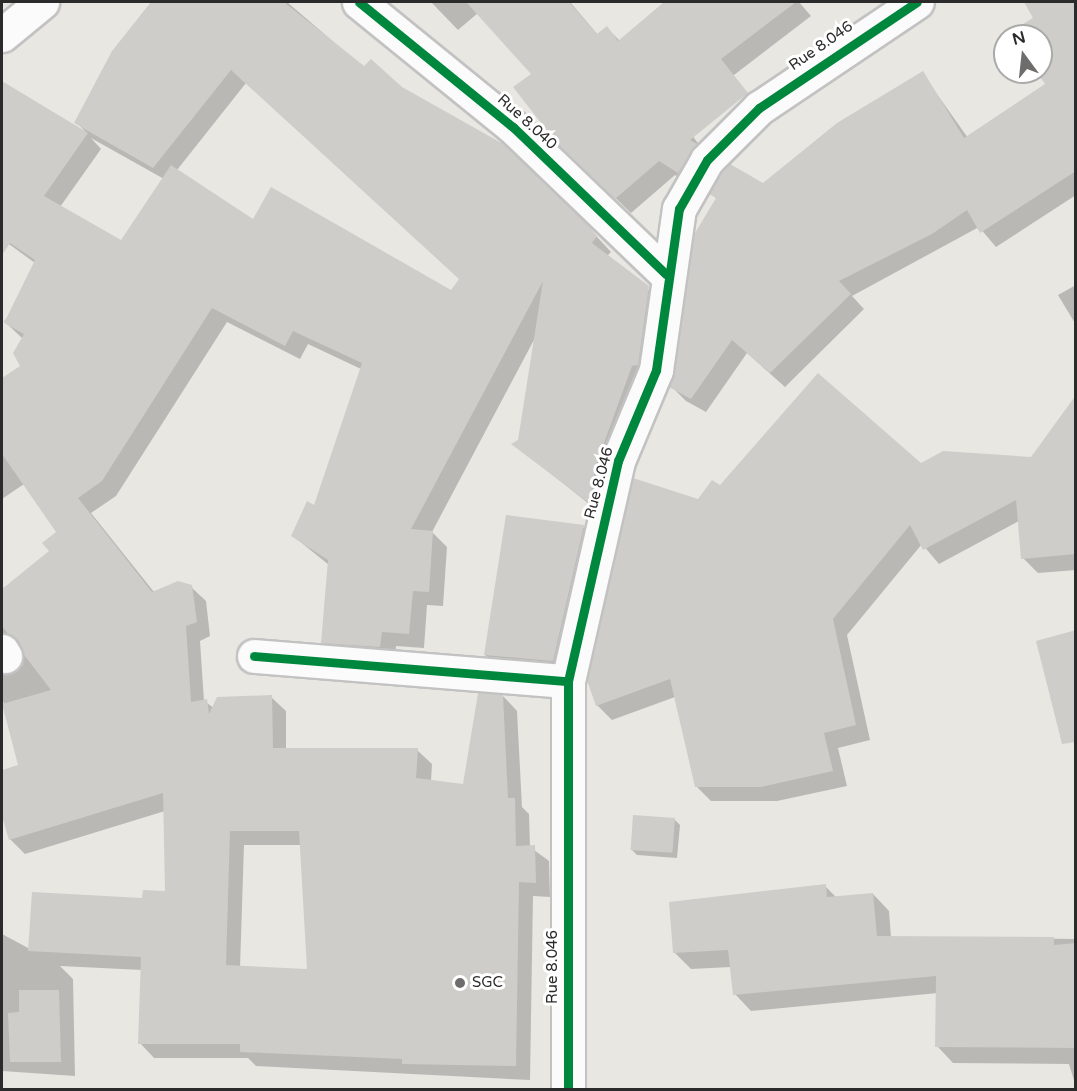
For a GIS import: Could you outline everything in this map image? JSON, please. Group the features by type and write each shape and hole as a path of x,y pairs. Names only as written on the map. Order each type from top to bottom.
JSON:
{"street":[{"path":"2,35 42,2"},
{"name":"Rue 8.040","path":"358,2 513,127 666,274"},
{"name":"Rue 8.046","path":"568,1089 568,681 618,461 656,370 666,274 679,209 707,160 759,108 917,2"},
{"path":"255,656 568,681"}],"building":[{"path":"151,2 284,2 364,66 371,59 402,87 505,145 587,224 597,236 592,243 649,286 638,365 632,366 596,465 589,503 511,444 518,440 543,281 411,529 433,531 429,592 413,591 409,634 382,632 380,647 321,643 328,560 291,536 307,501 314,505 362,363 293,331 285,346 212,308 102,481 78,498 152,592 178,581 192,585 197,622 186,626 191,702 207,699 209,714 217,697 272,695 273,748 418,748 416,778 463,784 478,693 503,695 508,798 515,798 516,846 535,845 536,883 519,882 516,1066 402,1064 402,1059 240,1052 240,1044 138,1044 141,957 28,951 32,892 142,898 143,890 165,891 163,793 9,840 2,816 2,770 18,765 2,704 51,690 2,626 2,589 49,551 42,543 56,532 2,454 2,378 20,366 13,353 24,334 4,323 35,260 10,243 2,255 2,81 88,133 44,196 121,240 171,165 253,219 271,187 451,290 459,279 231,70 153,168 74,123 112,51","holes":["230,831 299,831 307,969 226,965"]},
{"path":"466,2 569,2 597,34 607,26 618,41 664,2 796,2 721,59 748,93 690,140 697,144 678,173 659,161 615,199 556,142 513,87 531,74"},
{"path":"1024,2 1076,2 1076,171 980,233 967,210 932,234 839,281 851,294 770,373 732,340 691,399 669,387 695,233 716,198 709,194 722,171 730,164 763,183 837,123 923,71 964,138 1045,84 1053,84 1053,24 1023,24 1033,18"},
{"path":"818,373 921,463 943,451 1031,457 1076,395 1076,554 1021,559 1016,500 923,550 910,525 833,619 856,725 824,733 833,771 761,787 695,787 670,679 596,706 587,680 633,478 698,499 712,480 720,485"},
{"path":"506,515 584,525 553,661 484,655"},
{"path":"1076,630 1076,742 1062,744 1036,641"},
{"path":"633,815 675,818 672,853 631,850"},
{"path":"826,884 827,897 873,893 877,936 1054,937 1054,945 1076,943 1076,1048 935,1047 936,976 733,995 728,950 673,953 669,902"},
{"path":"19,990 59,990 61,1062 10,1062 8,1013 19,1012"}],"cycle path":[{"path":"359,2 513,127 666,274"},
{"path":"568,1090 568,681 618,461 656,370 679,209 707,160 759,108 917,2"},
{"path":"254,656 568,681"}],"place":[{"name":"SGC","path":"460,983"}]}
